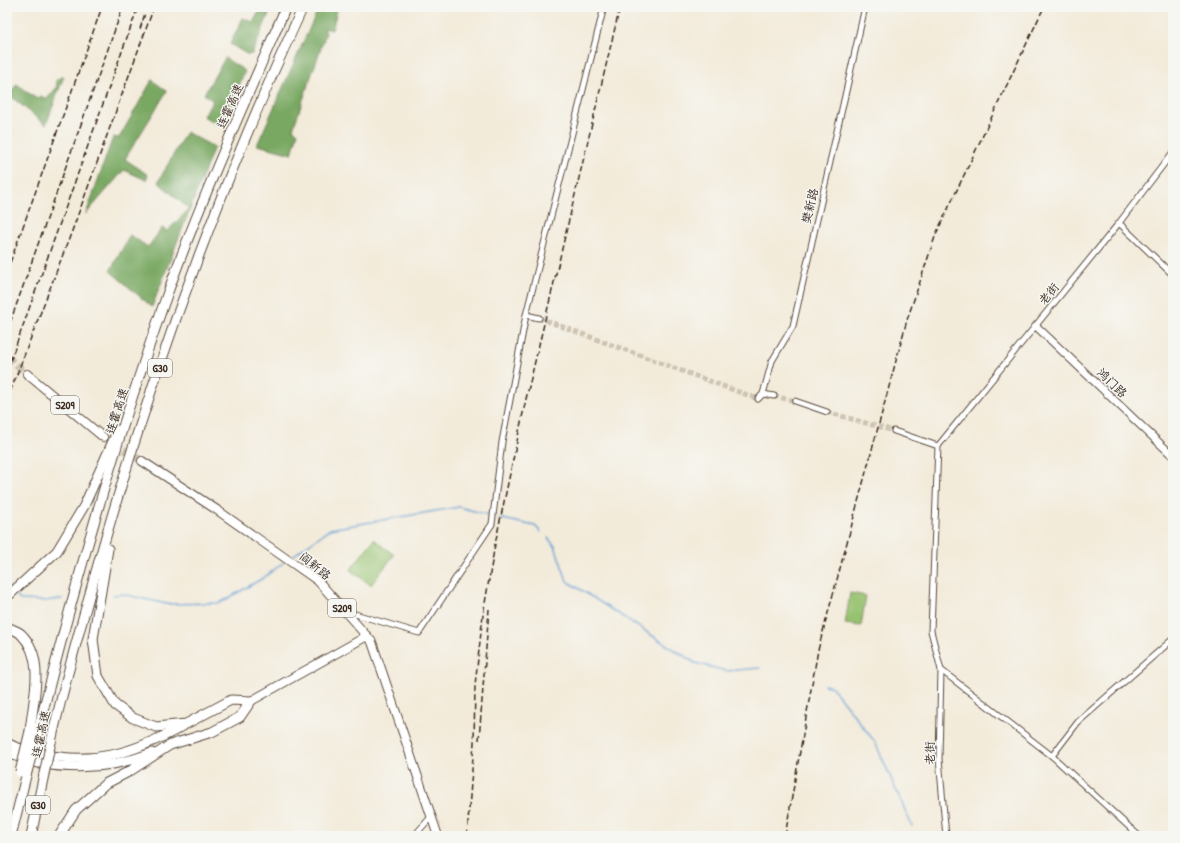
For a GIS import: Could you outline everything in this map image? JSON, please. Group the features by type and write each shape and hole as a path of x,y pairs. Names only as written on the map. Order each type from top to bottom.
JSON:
{"highway":[{"name":"连霍高速","path":"34,731 66,619 136,389 163,306 221,155 286,7"},
{"name":"连霍高速","path":"31,836 61,697 115,506 158,374 234,162 303,7"},
{"path":"7,598 57,551 84,506 136,389"},
{"path":"115,506 93,639 98,676 115,705 133,718 156,727 186,724"},
{"path":"7,628 21,633 34,652 36,670 34,731 23,772 11,836"},
{"path":"7,743 15,747 60,759 74,760 114,756 155,742 217,706 231,700 251,701"},
{"path":"7,753 38,763 76,767 114,764 143,756 170,745 212,732 240,717 251,701"},
{"path":"59,836 76,810 105,784 130,771 170,745"}],"main road":[{"name":"S209","path":"27,374 103,437"},
{"name":"阎新路","path":"142,461 217,510 318,582 372,642 438,836"},
{"path":"251,701 367,636"}],"street":[{"path":"344,610 419,633 492,524 502,442 526,315 604,7"},
{"name":"樊新路","path":"763,394 772,361 793,326 865,7"},
{"name":"老街","path":"946,836 939,759 941,670 931,631 938,446 1119,223 1173,152"},
{"path":"1119,223 1173,275"},
{"path":"526,315 539,318"},
{"name":"鸿门路","path":"1036,326 1173,456"},
{"path":"758,399 763,394 774,396"},
{"path":"796,401 827,412"},
{"path":"894,431 938,446"},
{"path":"1052,756 1078,722 1173,639"},
{"path":"941,670 1052,756 1139,836"},
{"path":"414,836 431,817"}],"green space":[{"path":"262,7 272,7 252,54 248,55 230,44 243,18 253,22"},
{"path":"319,7 338,7 332,30 324,28 326,33 293,129 298,133 292,154 257,145"},
{"path":"225,58 245,71 222,127 203,116 213,101 204,94"},
{"path":"64,76 46,125 9,95 17,84 37,99 41,96 47,99 57,87 56,80"},
{"path":"152,80 167,91 125,159 148,175 146,180 124,170 86,214 113,137 119,138"},
{"path":"186,132 214,147 152,307 110,271 130,235 148,247 162,228 167,231 189,209 158,182"},
{"path":"374,539 394,555 371,585 350,570"},
{"path":"850,593 866,596 861,626 845,624"}],"waterway":[{"path":"291,557 330,529 459,507 489,515"},
{"path":"498,518 535,526 541,532"},
{"path":"548,538 555,546 567,581 695,663 726,671 760,668"},
{"path":"113,595 122,594 167,604 220,603 263,578 283,563"},
{"path":"17,596 20,600 45,601 62,599"},
{"path":"824,685 832,687 875,742 912,826"}],"tunnel":[{"path":"539,318 758,399"},
{"path":"7,357 27,374"},
{"path":"774,396 795,401"},
{"path":"827,412 894,431"},
{"path":"103,437 142,461"}],"railway":[{"path":"7,271 102,7"},
{"path":"7,331 123,7"},
{"path":"7,370 138,7"},
{"path":"140,29 147,7"},
{"path":"7,400 72,231 154,7"},
{"path":"467,836 474,743 475,685 483,615 495,544 526,399 620,7"},
{"path":"785,836 818,650 907,320 936,234 1044,7"},
{"path":"479,740 489,609"}]}
